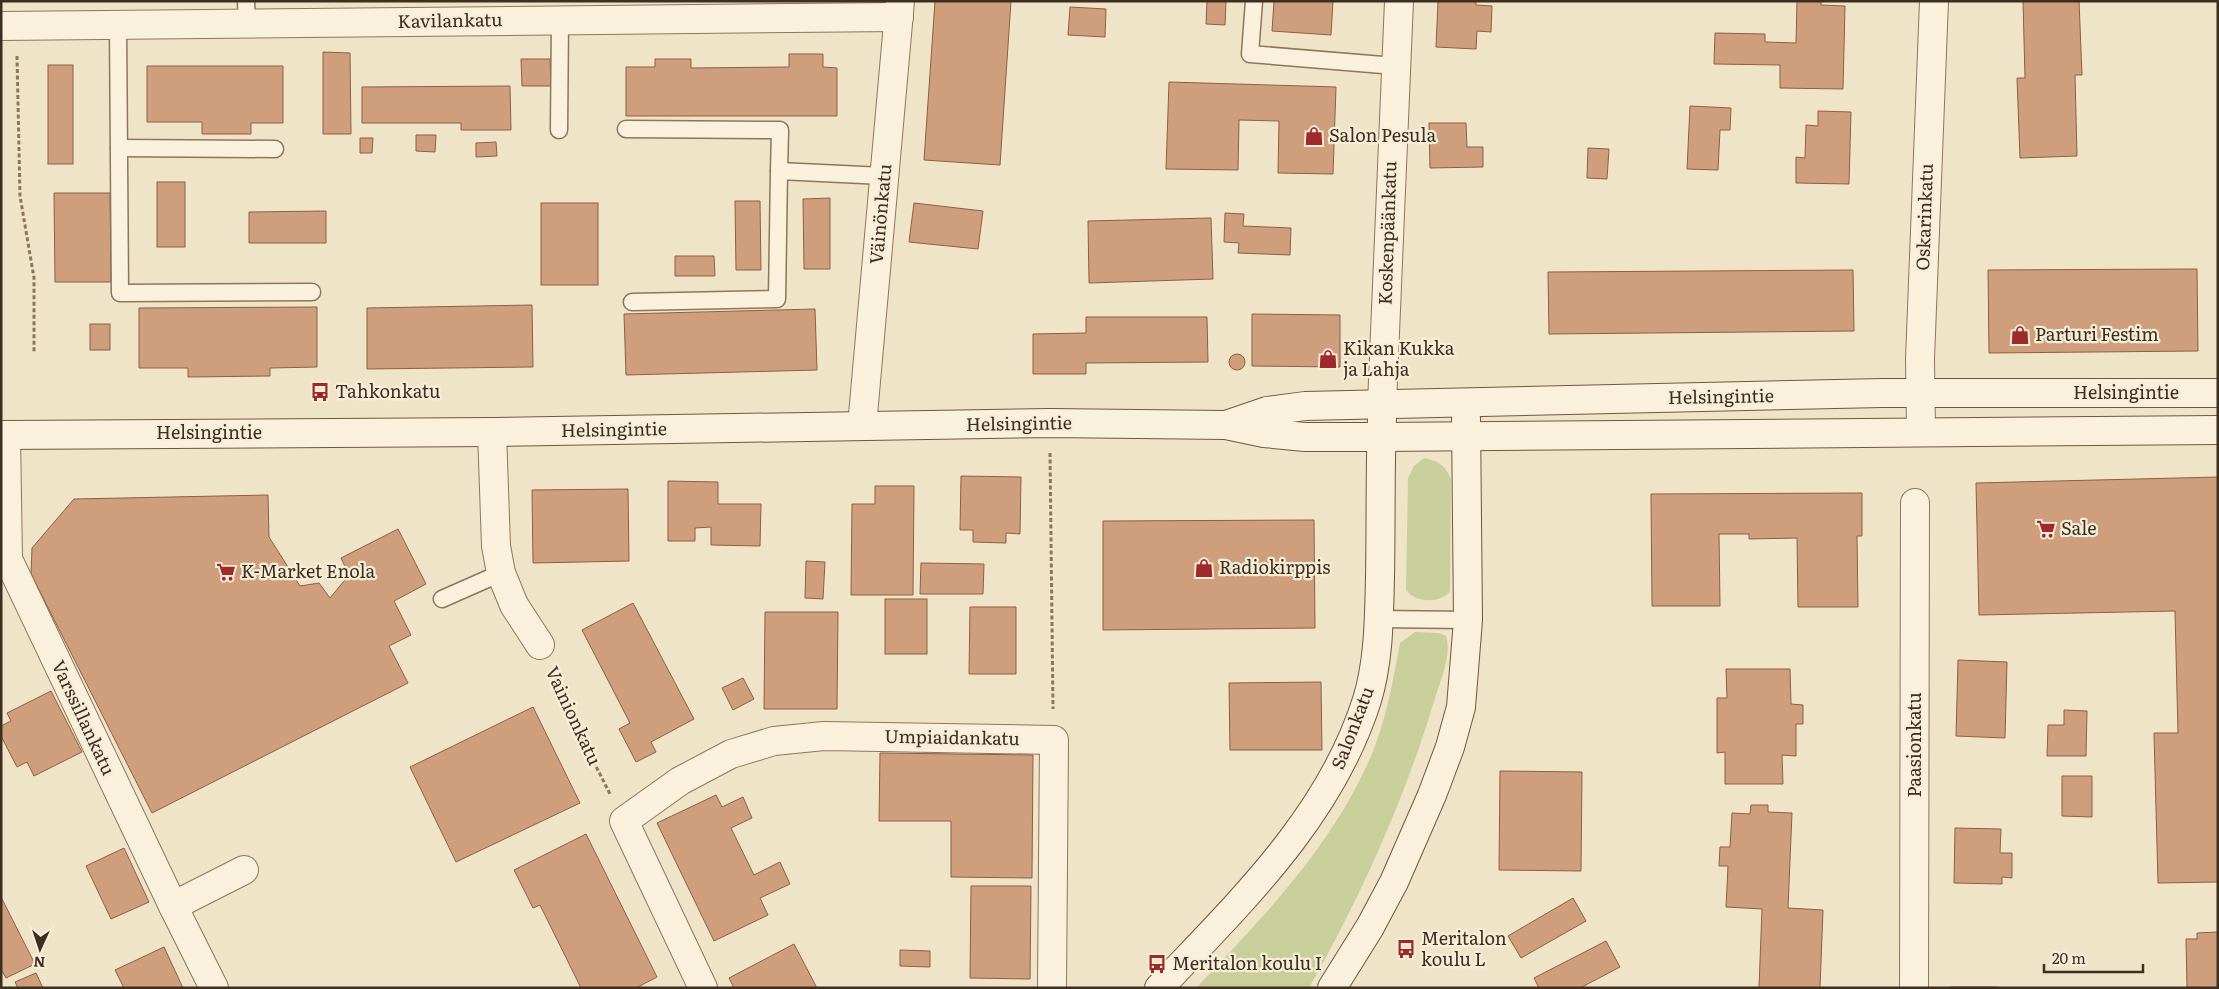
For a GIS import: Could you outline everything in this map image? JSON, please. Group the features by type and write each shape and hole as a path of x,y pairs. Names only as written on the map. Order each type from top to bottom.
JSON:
{"main road":[{"name":"Koskenpäänkatu","path":"1382,404 1399,1"},
{"name":"Oskarinkatu","path":"1921,432 1920,359 1934,1"},
{"name":"Kavilankatu","path":"9,26 118,25 247,12 560,20 899,9"},
{"name":"Väinönkatu","path":"862,426 899,9"},
{"name":"Helsingintie","path":"1226,425 1266,411 1305,406 1920,393 2218,393"},
{"path":"1332,988 1370,928 1394,882 1432,795 1450,748 1460,706 1468,620 1466,403"},
{"name":"Salonkatu","path":"1159,988 1260,881 1290,844 1318,804 1337,771 1367,699 1374,669 1379,619 1382,404"},
{"name":"Helsingintie","path":"3,435 492,432 1050,423 1226,425 1264,433 1305,437 2218,430"},
{"name":"Vainionkatu","path":"492,432 496,546 501,573 514,605 540,645"},
{"name":"Varssillankatu","path":"3,435 8,559 172,906 214,988"},
{"name":"Paasionkatu","path":"1914,988 1915,503"},
{"name":"Umpiaidankatu","path":"624,821 689,776 731,754 774,741 824,736 1054,740"},
{"path":"1052,988 1054,740"},
{"path":"624,821 703,988"},
{"path":"172,906 244,870"}],"lane":[{"path":"1254,1 1250,54 1395,66"},
{"path":"559,130 560,20"},
{"path":"118,25 120,293 312,292"},
{"path":"626,129 780,130 777,299 632,302"},
{"path":"119,148 275,149"},
{"path":"779,171 884,176"},
{"path":"442,600 501,573"},
{"path":"1379,619 1468,620"}],"path":[{"path":"9,26 20,196 34,278 34,352"},
{"path":"1050,423 1054,740"},
{"name":"Vainionkatu","path":"540,645 566,707 624,821"}],"green space":[{"path":"1424,458 1441,465 1447,471 1451,480 1450,591 1441,598 1434,600 1415,597 1406,590 1408,478 1414,466"},
{"path":"1415,632 1439,633 1446,636 1448,651 1443,675 1396,810 1364,882 1309,988 1196,988 1294,880 1336,821 1355,789 1376,743 1388,700 1400,643"}],"building":[{"path":"935,1 1011,1 1000,165 924,160"},
{"path":"1207,1 1226,1 1225,25 1206,24"},
{"path":"1274,1 1333,1 1331,35 1272,31"},
{"path":"1438,1 1476,1 1476,5 1492,6 1491,32 1477,31 1476,49 1436,47"},
{"path":"1797,1 1821,1 1821,5 1845,6 1843,89 1780,88 1780,65 1714,64 1715,33 1765,34 1765,42 1796,43"},
{"path":"2023,1 2079,1 2082,75 2075,75 2077,156 2020,158 2017,78 2025,78"},
{"path":"1070,7 1106,9 1105,37 1068,35"},
{"path":"323,52 350,53 351,134 323,134"},
{"path":"789,54 823,54 823,67 837,68 837,116 626,116 626,67 655,67 655,59 691,59 691,68 789,67"},
{"path":"521,59 550,59 551,86 522,86"},
{"path":"48,65 73,65 73,164 48,164"},
{"path":"147,66 283,66 283,123 251,123 251,134 202,134 202,122 147,122"},
{"path":"1169,82 1336,87 1333,174 1278,173 1279,121 1239,120 1238,170 1166,169"},
{"path":"510,86 511,130 461,130 461,123 362,123 362,87"},
{"path":"1690,106 1731,108 1730,130 1720,130 1718,170 1687,169"},
{"path":"1818,111 1851,112 1849,184 1796,183 1796,157 1805,158 1806,125 1818,126"},
{"path":"1429,123 1466,123 1467,147 1483,147 1483,167 1430,168"},
{"path":"416,135 436,135 435,152 416,151"},
{"path":"360,138 373,138 372,153 360,153"},
{"path":"496,142 497,156 476,157 476,143"},
{"path":"1588,148 1609,149 1607,179 1587,178"},
{"path":"157,182 185,182 185,247 157,247"},
{"path":"54,193 110,193 111,282 55,282"},
{"path":"830,198 830,269 804,269 803,199"},
{"path":"735,201 760,201 761,270 736,270"},
{"path":"541,203 598,203 598,285 541,285"},
{"path":"914,203 983,211 978,249 909,242"},
{"path":"326,211 326,243 249,243 249,212"},
{"path":"1225,213 1244,214 1243,226 1291,228 1290,255 1238,253 1239,243 1224,242"},
{"path":"1211,218 1213,279 1089,283 1088,221"},
{"path":"675,256 714,256 715,276 675,276"},
{"path":"2197,269 2198,351 1989,353 1988,270"},
{"path":"1853,270 1854,331 1549,334 1548,272"},
{"path":"532,305 533,367 367,369 367,308"},
{"path":"317,307 317,367 270,368 270,376 188,377 188,368 139,368 139,308"},
{"path":"815,309 817,370 626,375 624,314"},
{"path":"1252,314 1340,315 1340,367 1252,366"},
{"path":"1086,317 1207,317 1208,362 1086,363 1086,374 1033,374 1033,334 1086,333"},
{"path":"90,324 110,324 110,350 90,350"},
{"path":"1234,354 1240,354 1245,359 1243,368 1234,370 1229,365 1229,359"},
{"path":"961,476 1021,477 1020,534 1006,533 1006,543 973,542 973,530 960,530"},
{"path":"2218,477 2218,882 2158,883 2154,733 2178,733 2175,611 1979,615 1976,483"},
{"path":"668,481 718,482 718,504 761,504 760,546 711,545 711,527 695,528 695,541 668,541"},
{"path":"875,486 914,486 913,595 851,595 852,504 875,504"},
{"path":"628,489 629,561 533,563 532,490"},
{"path":"1862,493 1862,536 1857,536 1858,607 1798,607 1797,538 1749,539 1749,534 1719,534 1720,606 1652,606 1651,494"},
{"path":"268,495 269,537 300,586 319,583 330,598 349,575 341,558 398,529 426,584 394,601 411,635 389,646 408,683 152,813 31,574 32,548 74,499"},
{"path":"1314,520 1315,628 1103,630 1103,521"},
{"path":"806,561 825,562 823,599 805,598"},
{"path":"921,563 984,564 983,594 920,594"},
{"path":"885,599 927,599 927,654 885,654"},
{"path":"633,603 694,719 651,742 656,752 636,762 619,729 630,723 582,630"},
{"path":"970,607 1016,607 1016,674 969,674"},
{"path":"765,612 838,612 837,709 764,709"},
{"path":"1958,660 2007,662 2005,738 1956,736"},
{"path":"1726,669 1790,669 1791,704 1803,705 1803,724 1796,724 1796,756 1782,755 1783,784 1725,784 1725,752 1717,753 1717,698 1727,698"},
{"path":"743,678 754,699 733,710 722,688"},
{"path":"1321,682 1322,750 1230,750 1229,683"},
{"path":"51,691 82,752 34,776 27,762 17,767 1,736 1,726 11,721 7,713"},
{"path":"533,707 580,803 456,862 410,767"},
{"path":"2064,710 2087,711 2086,756 2047,756 2048,725 2064,725"},
{"path":"880,753 1033,755 1032,878 951,877 951,821 879,821"},
{"path":"1500,771 1582,772 1581,871 1499,870"},
{"path":"2062,776 2092,776 2092,817 2062,816"},
{"path":"716,795 722,807 743,797 752,818 731,828 754,875 780,862 790,884 760,898 768,915 714,941 657,823"},
{"path":"1751,805 1768,805 1768,812 1792,813 1788,908 1823,910 1820,988 1759,988 1762,909 1726,907 1728,866 1719,866 1720,847 1730,847 1732,813 1750,814"},
{"path":"1955,828 2001,829 2000,853 2012,853 2012,878 2002,877 2002,884 1954,883"},
{"path":"586,834 657,977 636,988 581,988 540,905 533,908 514,870"},
{"path":"124,848 149,902 111,919 86,866"},
{"path":"971,886 1031,886 1030,979 970,978"},
{"path":"1,897 35,964 6,978 1,969"},
{"path":"1573,898 1586,921 1521,958 1508,936"},
{"path":"2218,932 2218,988 2187,987 2186,939 2197,939 2197,933"},
{"path":"1606,941 1620,967 1580,988 1539,988 1534,978"},
{"path":"794,944 817,988 734,988 729,978"},
{"path":"164,947 183,988 124,988 115,970"},
{"path":"900,950 930,951 930,967 900,966"},
{"path":"36,973 43,988 18,988 15,982"},
{"path":"1997,987 1997,988 1950,988"}],"place":[{"name":"Salon Pesula","path":"1314,136"},
{"name":"Parturi Festim","path":"2020,335"},
{"name":"Kikan Kukka ja Lahja","path":"1328,359"},
{"name":"Tahkonkatu","path":"320,392"},
{"name":"Sale","path":"2046,529"},
{"name":"Radiokirppis","path":"1204,568"},
{"name":"K-Market Enola","path":"226,572"},
{"name":"Meritalon koulu L","path":"1406,949"},
{"name":"Meritalon koulu I","path":"1157,964"}]}
